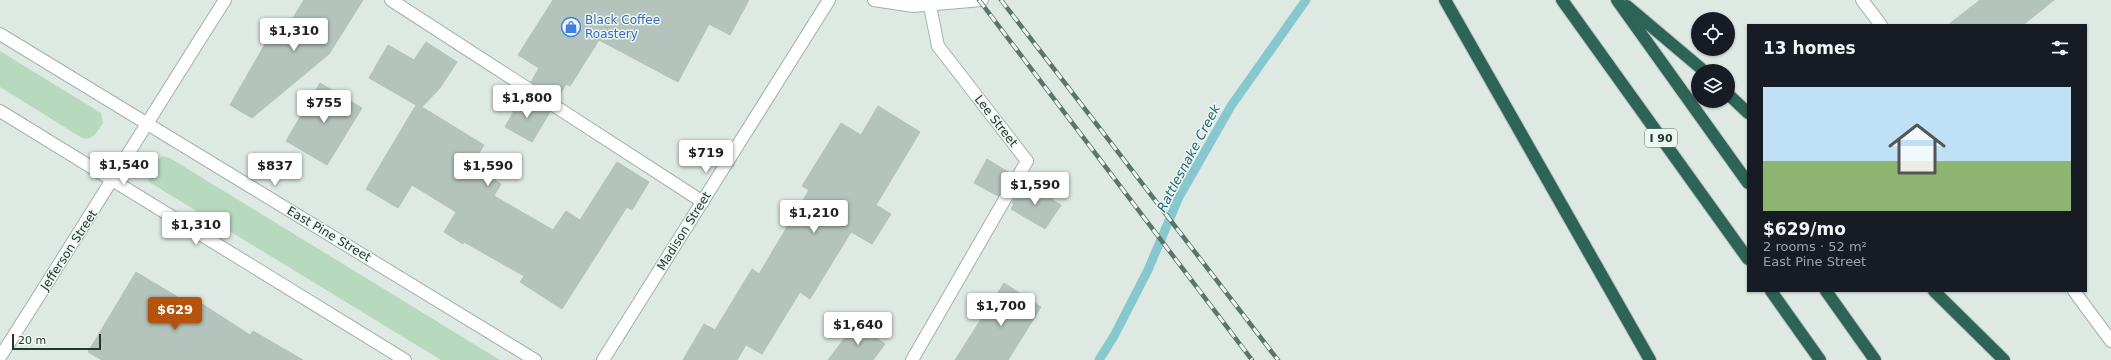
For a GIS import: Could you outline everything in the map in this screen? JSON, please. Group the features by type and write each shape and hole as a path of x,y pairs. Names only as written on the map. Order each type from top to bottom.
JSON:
{"highway":[{"path":"1445,0 1650,360"},
{"name":"I 90","path":"1562,0 1747,258"},
{"path":"1619,0 1696,64"},
{"path":"1619,0 1747,182"},
{"path":"1735,101 1747,112"},
{"path":"1772,292 1820,360"},
{"path":"1827,292 1875,360"},
{"path":"1935,292 2004,360"}],"street":[{"name":"Jefferson Street","path":"0,358 113,181 147,123 225,0"},
{"path":"391,0 703,202"},
{"name":"Madison Street","path":"603,360 829,0"},
{"path":"874,0 912,6 930,6 981,0"},
{"path":"1862,0 1880,24"},
{"name":"Lee Street","path":"912,360 1027,161 938,46 930,6"},
{"name":"East Pine Street","path":"0,34 535,360"},
{"path":"0,111 405,360"},
{"path":"2075,292 2111,341"}],"green space":[{"path":"0,51 101,113 103,123 95,135 86,139 82,138 0,87"},
{"path":"162,156 170,158 500,360 441,360 149,182 148,175"}],"building":[{"path":"304,0 363,0 329,54 252,118 230,105 268,39 277,44"},
{"path":"553,0 749,0 730,35 709,24 678,82 599,40 570,86 566,84 557,99 531,82 539,68 518,55"},
{"path":"1980,0 2054,0 2024,24 1949,24"},
{"path":"426,42 457,62 440,88 422,107 484,145 472,165 501,184 494,196 553,230 566,211 580,220 617,162 649,182 632,210 627,207 562,309 520,282 524,276 464,242 463,244 444,232 456,212 412,185 398,208 366,189 416,105 369,78 388,45 414,60"},
{"path":"320,83 362,108 327,165 286,141"},
{"path":"523,95 550,112 532,142 505,127"},
{"path":"878,106 920,132 876,205 891,214 872,244 851,232 810,299 800,292 762,354 746,345 737,360 683,360 704,324 715,330 752,269 759,274 809,190 802,186 841,123 861,135"},
{"path":"987,159 1011,174 998,196 974,183"},
{"path":"1024,182 1061,205 1045,229 1011,209 1014,204 1012,203"},
{"path":"136,272 196,308 199,302 250,335 253,331 303,360 102,360 88,352"},
{"path":"1004,283 1041,307 1008,360 955,360"},
{"path":"856,323 885,344 873,360 828,360"}],"waterway":[{"name":"Rattlesnake Creek","path":"1099,360 1114,336 1148,270 1179,197 1231,106 1306,0"}],"railway":[{"path":"979,0 1252,360"},
{"path":"1001,0 1278,360"}],"place":[{"name":"Black Coffee Roastery","path":"571,27"}]}
